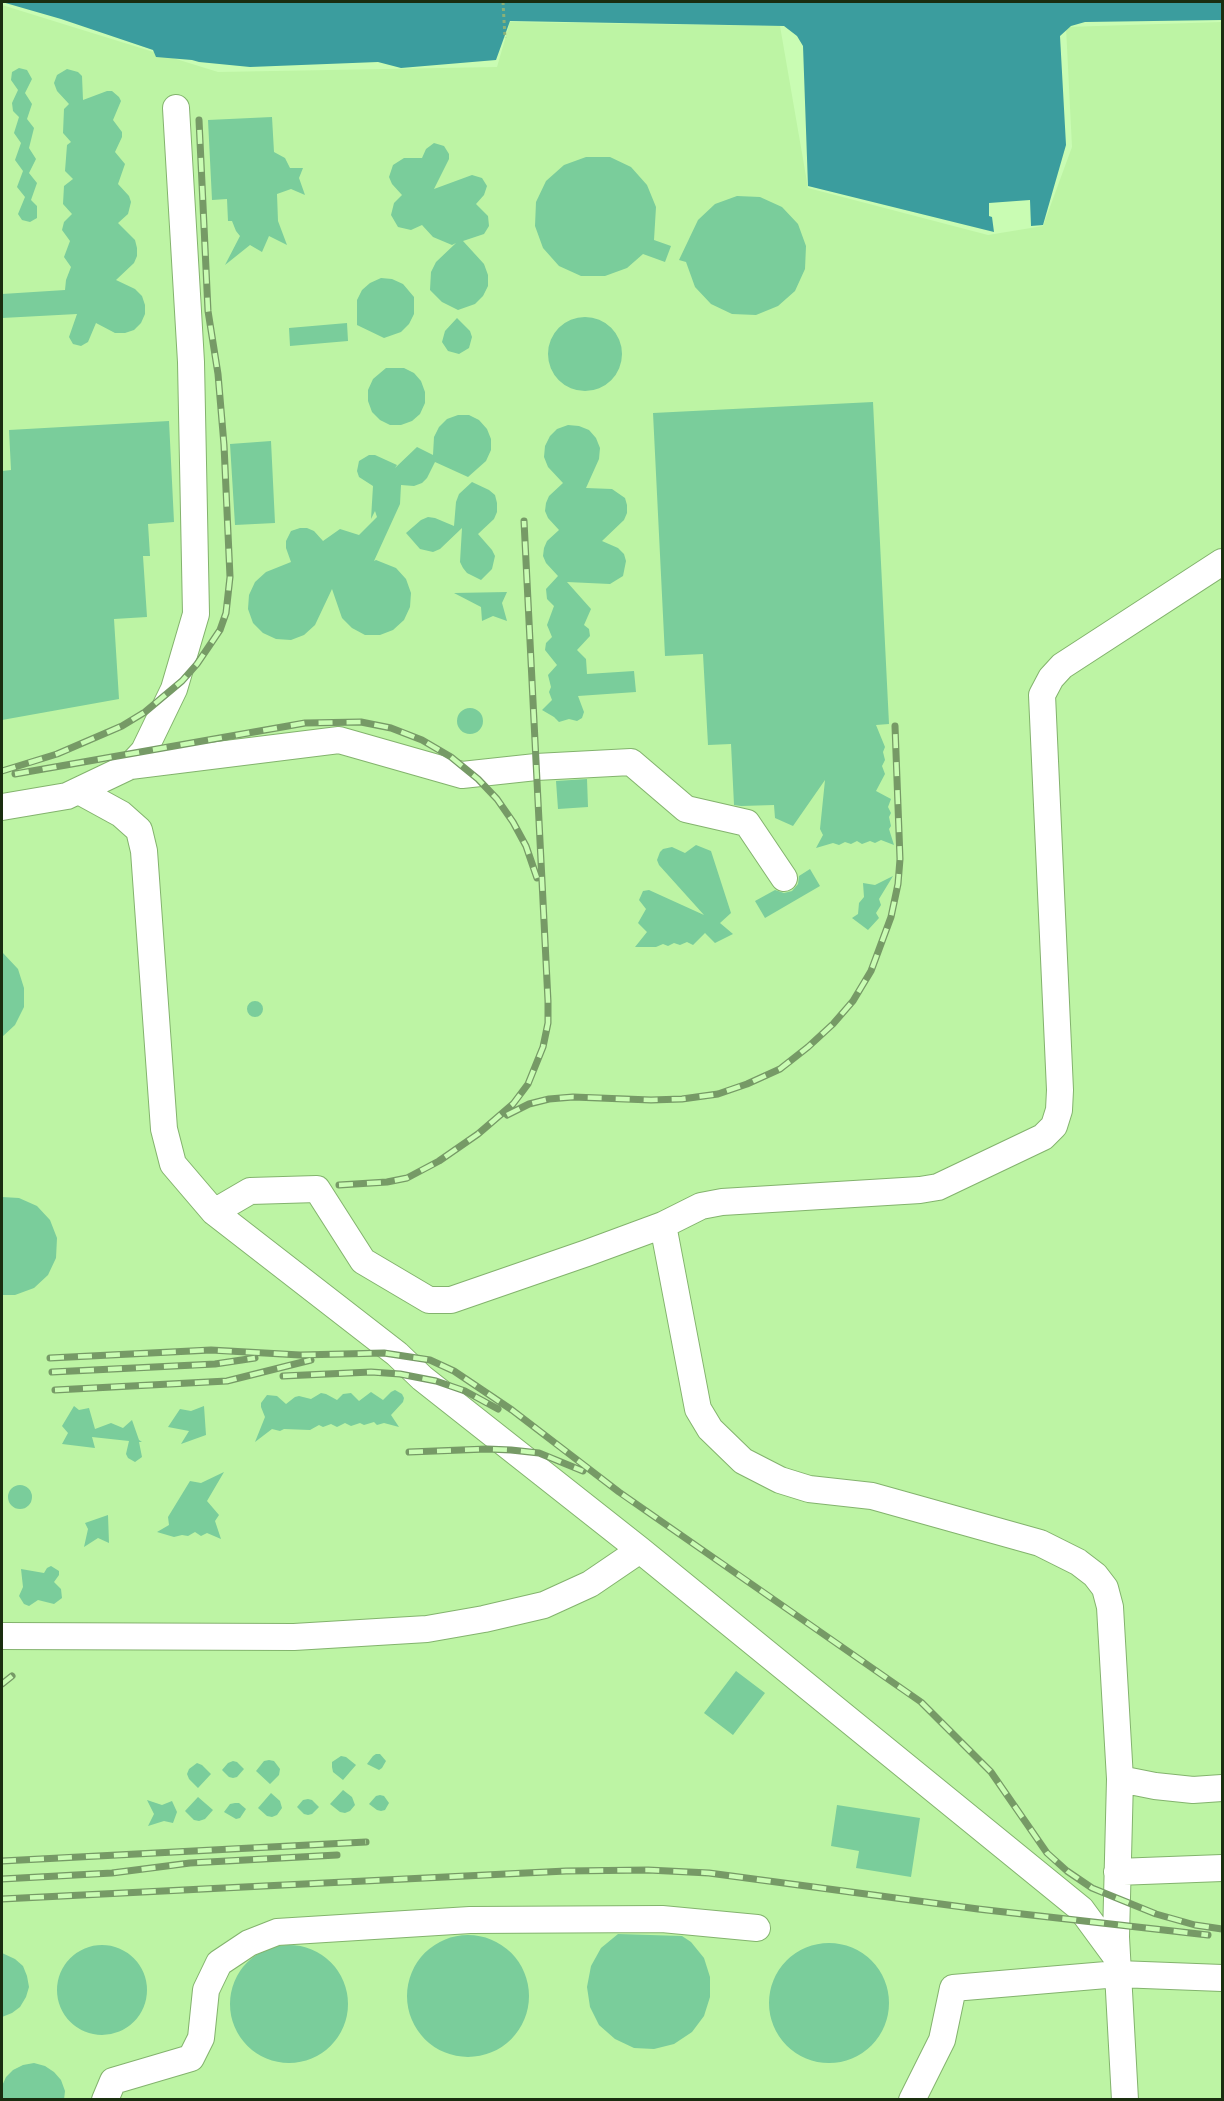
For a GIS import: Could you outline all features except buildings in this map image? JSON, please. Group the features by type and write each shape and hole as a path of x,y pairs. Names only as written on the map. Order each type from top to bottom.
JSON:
{"street":[{"path":"130,766 144,751 174,689 196,614 191,362 176,108"},
{"path":"214,1212 249,1191 317,1190 363,1261 429,1300 451,1300 530,1274 663,1225 701,1206 722,1202 938,1187 1043,1137 1054,1126 1059,1110 1060,1090 1042,695 1062,666 1222,562"},
{"path":"2,807 67,796 130,766 339,740 462,775 536,767 631,762 686,808 747,823 784,878"},
{"path":"79,790 121,814 139,830 144,851 164,1129 173,1164 214,1212 397,1354 431,1385 640,1550 1081,1909 1118,1966"},
{"path":"663,1225 698,1409 710,1429 743,1461 780,1480 809,1489 872,1496 1040,1543 1078,1562 1095,1575 1105,1588 1110,1606 1120,1779 1116,1937 1125,2100"},
{"path":"2,1636 294,1636 428,1629 544,1605 590,1584 640,1550"},
{"path":"1120,1779 1193,1790 1222,1788"},
{"path":"1118,1872 1222,1868"},
{"path":"105,2100 113,2081 191,2058 201,2038 206,1990 219,1963 249,1943 277,1932 470,1920 662,1919 757,1928"},
{"path":"912,2100 942,2040 953,1988 1118,1966 1222,1978"}],"path":[{"path":"503,2 505,38"}],"shaded area":[{"path":"2,5 218,72 497,67 510,22 780,26 808,188 988,235 1043,226 1072,147 1066,27 1222,22 1222,2099 2,2099"}],"water":[{"path":"2,2 1222,2 1222,20 1085,22 1071,26 1060,36 1066,145 1043,225 1031,226 1030,200 989,203 989,216 992,217 994,232 808,186 803,46 797,36 784,26 510,21 496,60 401,68 378,62 250,67 156,57 153,50"}],"railway":[{"path":"2,771 57,754 122,726 145,712 182,681 197,664 220,630 226,613 230,577 224,445 218,374 208,311 199,120"},
{"path":"339,1185 387,1182 407,1178 439,1161 478,1134 513,1104 528,1084 543,1047 548,1023 548,1001 524,521"},
{"path":"15,774 305,723 361,722 391,728 422,740 451,757 478,779 497,799 513,822 526,846 537,878"},
{"path":"507,1115 529,1104 549,1099 573,1097 651,1100 718,1094 780,1069 833,1024 853,1001 871,971 891,917 898,884 900,859 895,726"},
{"path":"50,1358 211,1350 300,1355 384,1353 430,1360 454,1371 512,1410 619,1492 921,1702 991,1772 1047,1853 1067,1871 1092,1888 1156,1914 1195,1925 1222,1929"},
{"path":"52,1372 215,1364 255,1358"},
{"path":"55,1390 227,1381 311,1360"},
{"path":"283,1376 371,1372 400,1374 436,1381 465,1391 498,1409"},
{"path":"409,1452 487,1449 539,1453 583,1471"},
{"path":"2,1684 12,1676"},
{"path":"2,1861 366,1842"},
{"path":"2,1879 112,1873 190,1863 337,1855"},
{"path":"2,1899 566,1871 648,1870 709,1873 978,1909 1208,1935"}]}
